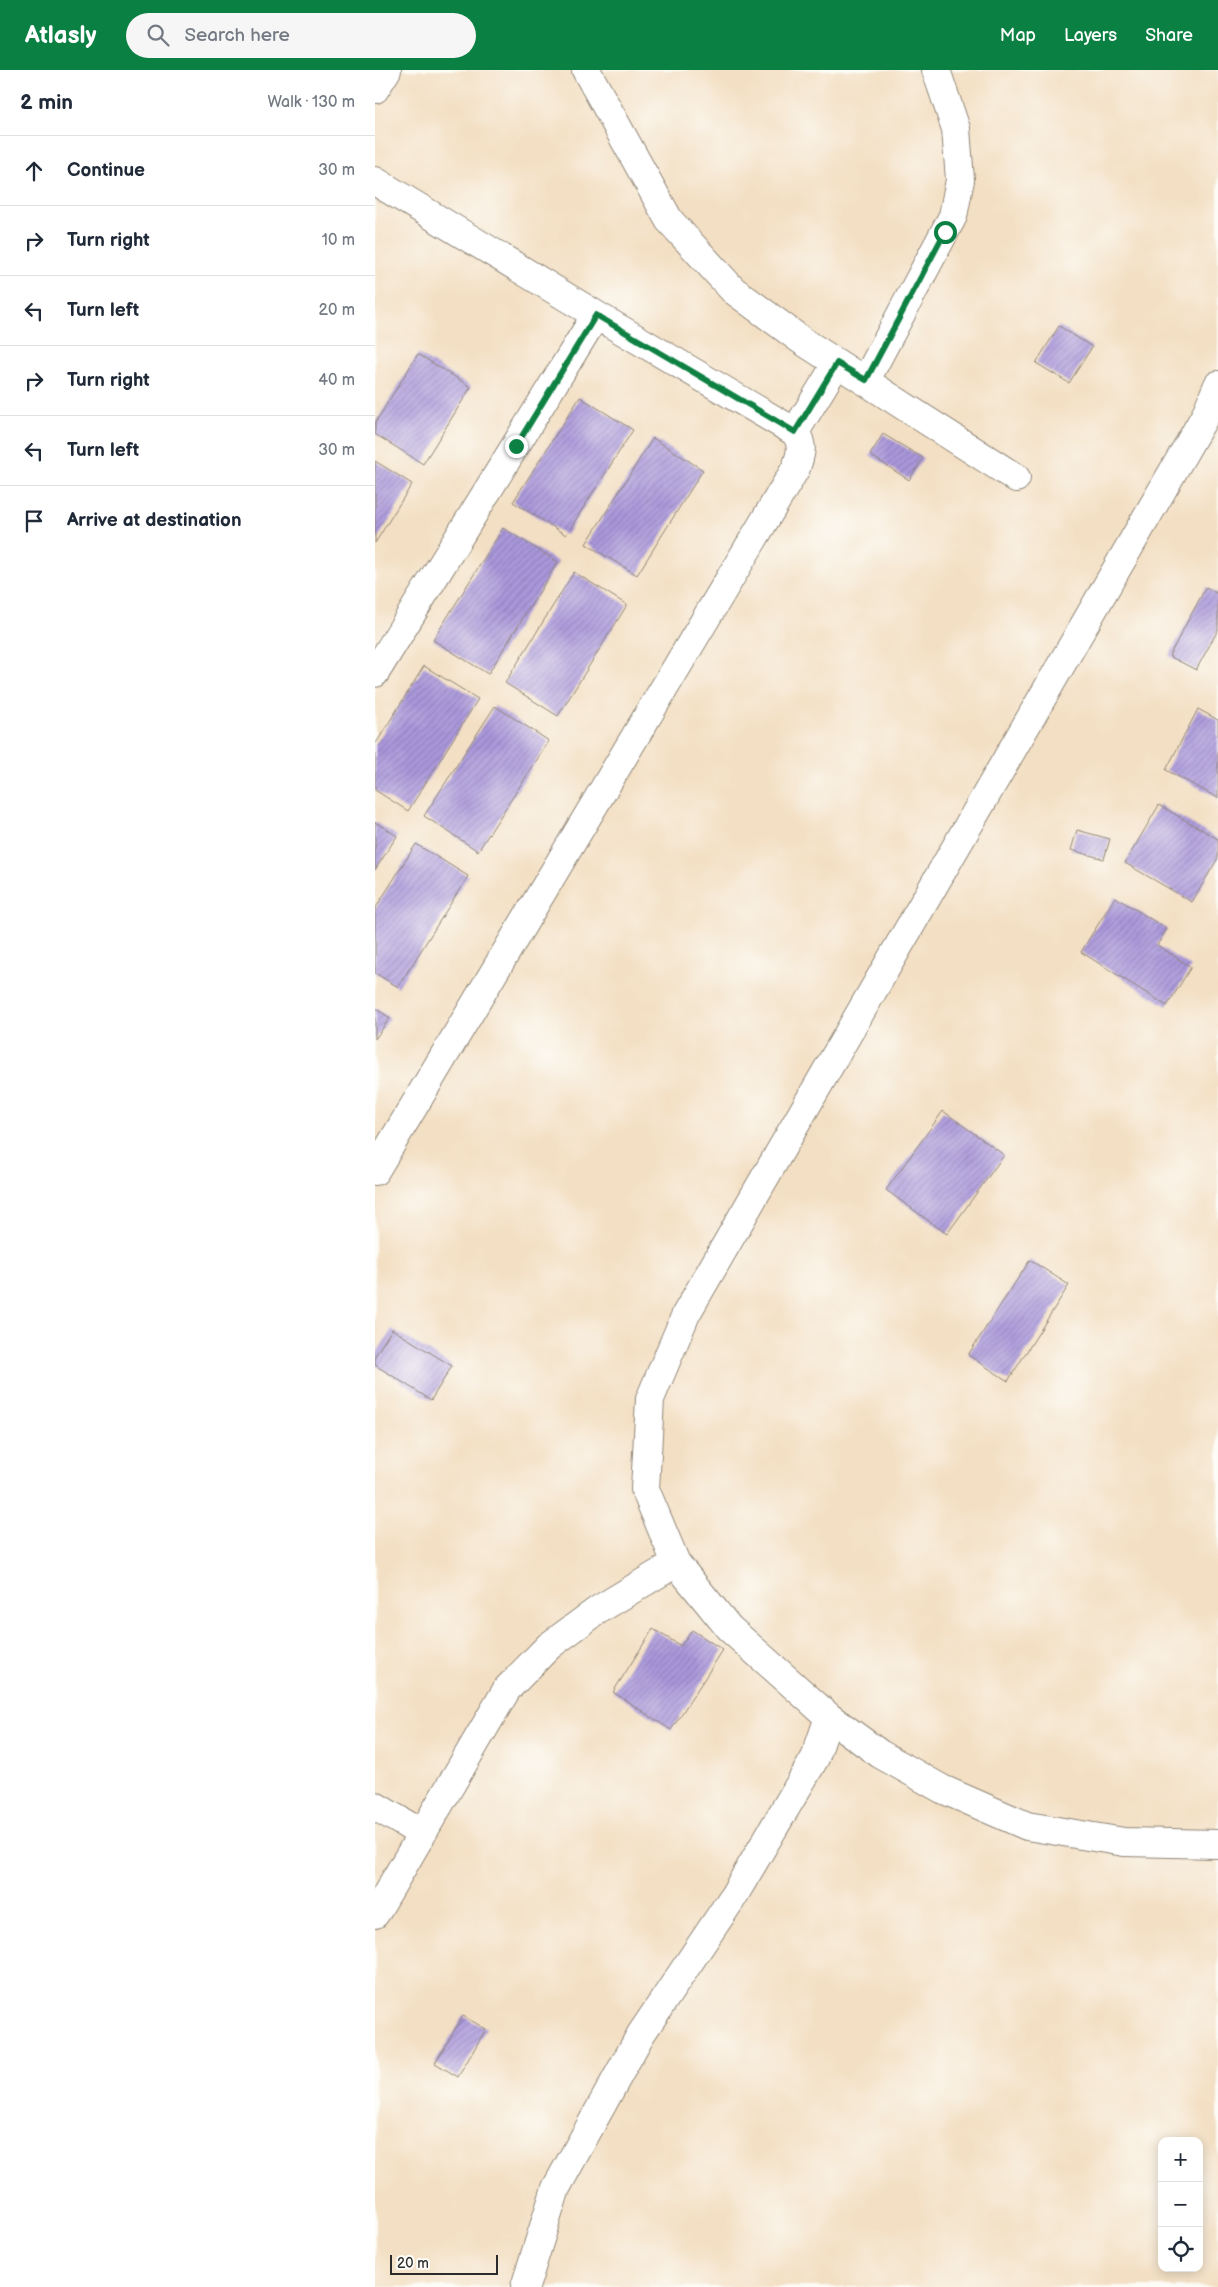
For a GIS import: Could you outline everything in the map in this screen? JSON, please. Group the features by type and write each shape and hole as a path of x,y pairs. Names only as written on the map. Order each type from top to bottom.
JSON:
{"street":[{"path":"375,89 387,70"},
{"path":"586,70 669,220 733,290 801,340 1016,478"},
{"path":"866,380 953,216 960,180 956,129 936,70"},
{"path":"375,181 596,315 795,432 801,442 802,450 796,468 375,1171"},
{"path":"375,673 596,315"},
{"path":"795,432 837,363"},
{"path":"1218,385 1205,416 686,1314 651,1399 645,1489 676,1562 729,1628 829,1717 880,1754 942,1790 1027,1826 1125,1842 1218,1844"},
{"path":"375,1914 507,1689 549,1646 599,1610 676,1562"},
{"path":"525,2287 556,2188 641,2034 733,1897 815,1758 829,1717"},
{"path":"375,1806 421,1833"}],"building":[{"path":"1059,326 1092,347 1069,383 1036,363"},
{"path":"418,354 471,387 423,464 375,434 375,423"},
{"path":"580,397 633,430 566,535 513,502"},
{"path":"883,434 923,458 909,480 870,455"},
{"path":"653,438 703,470 637,575 586,544"},
{"path":"375,461 412,484 375,543"},
{"path":"503,528 558,562 488,674 433,640"},
{"path":"574,572 627,605 558,716 505,683"},
{"path":"1206,587 1218,594 1218,630 1196,670 1169,656"},
{"path":"424,666 478,699 408,811 375,790 375,745"},
{"path":"495,706 549,741 478,851 424,816"},
{"path":"1198,709 1218,720 1218,798 1166,770"},
{"path":"1159,805 1218,839 1218,858 1192,902 1125,863"},
{"path":"375,822 397,836 375,870"},
{"path":"1077,830 1110,839 1104,859 1071,850"},
{"path":"416,844 468,876 398,987 375,973 375,909"},
{"path":"1115,897 1167,929 1157,945 1191,967 1167,1006 1081,952"},
{"path":"375,1008 390,1018 375,1039"},
{"path":"943,1111 1004,1155 947,1234 886,1190"},
{"path":"1030,1260 1069,1285 1008,1381 968,1355"},
{"path":"392,1329 452,1366 431,1400 375,1365 375,1356"},
{"path":"653,1629 681,1646 692,1630 723,1650 671,1730 613,1692"},
{"path":"463,2016 486,2029 458,2077 435,2063"}],"route":[{"path":"516,446 596,315 795,432 837,363 866,380 945,232"}]}
